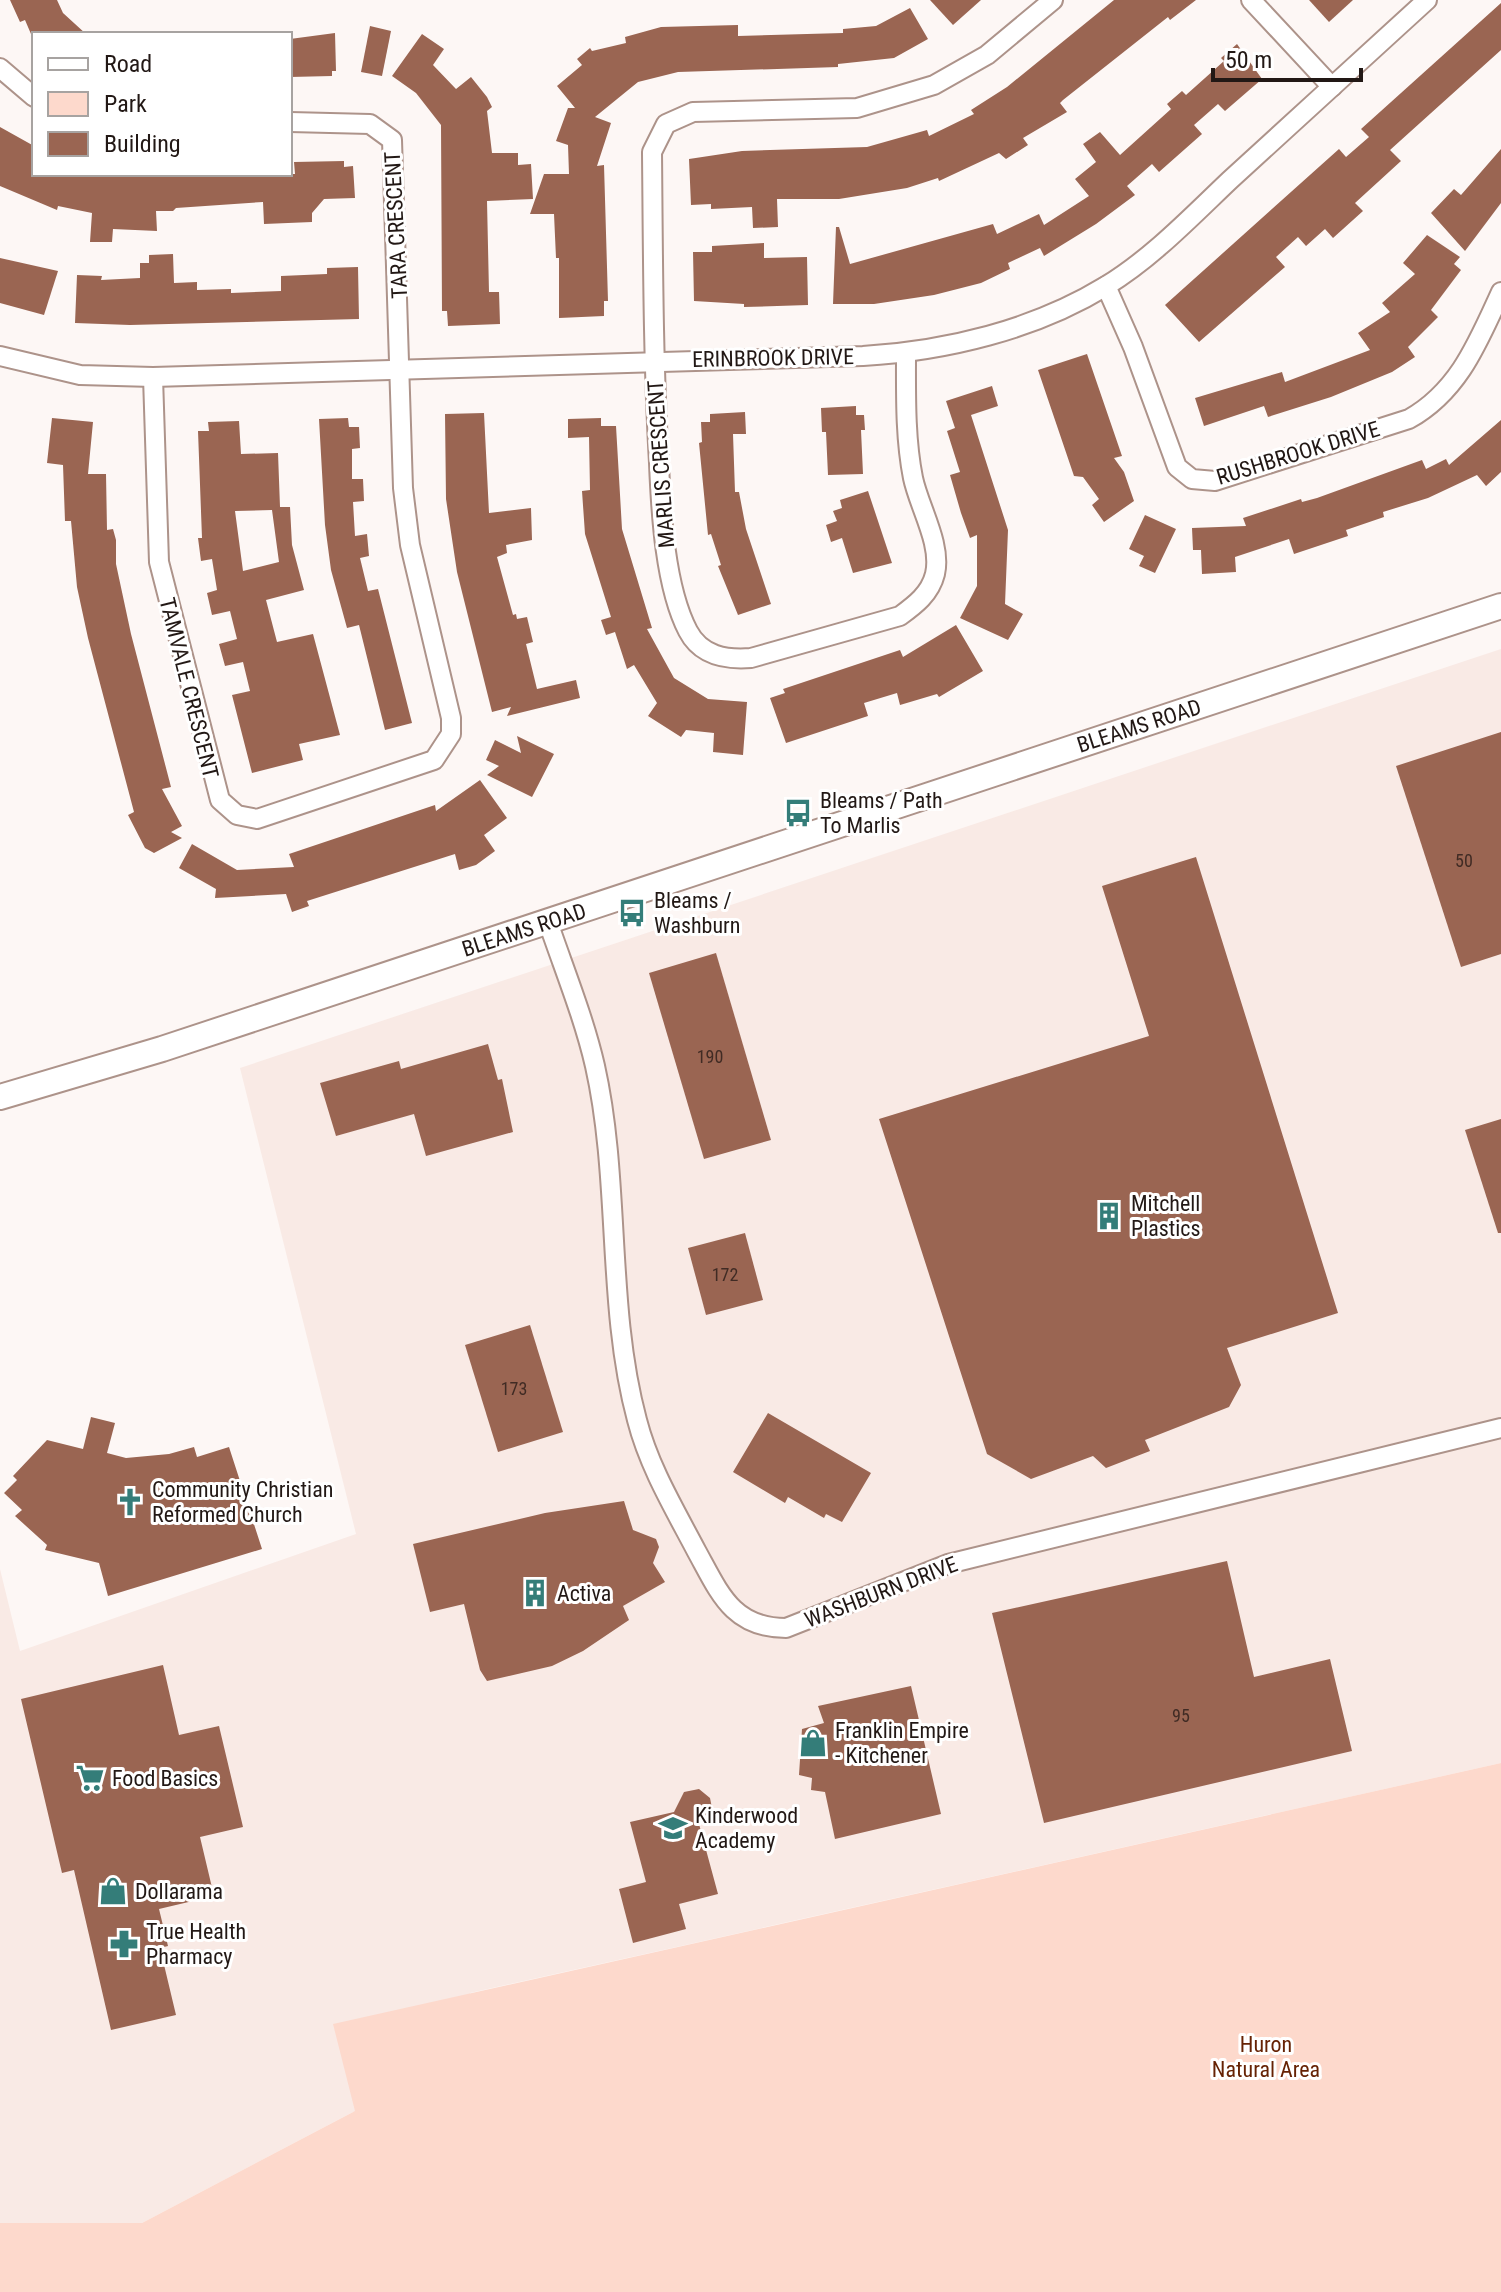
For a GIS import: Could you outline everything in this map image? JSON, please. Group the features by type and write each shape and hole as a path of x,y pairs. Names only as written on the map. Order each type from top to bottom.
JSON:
{"main road":[{"name":"BLEAMS ROAD","path":"0,1097 162,1049 1501,606"}],"street":[{"name":"MARLIS CRESCENT","path":"906,353 913,477 935,555 936,572 930,587 919,602 900,616 751,658 730,660 699,645 688,632 663,535 654,361 652,152 666,124 693,112 857,108 896,99 960,73 987,55 1053,0"},
{"path":"1251,0 1332,87"},
{"name":"ERINBROOK DRIVE","path":"0,356 80,375 153,377 906,353 972,341 1057,311 1106,286 1157,248 1427,0"},
{"path":"0,68 32,95"},
{"name":"TARA CRESCENT","path":"292,122 370,124 392,140 400,370"},
{"name":"RUSHBROOK DRIVE","path":"1106,286 1133,347 1177,467 1192,479 1215,481 1409,419 1429,408 1450,388 1471,357 1501,292"},
{"name":"TAMVALE CRESCENT","path":"153,377 158,536 164,591 213,785 228,809 247,819 257,819 434,760 451,734 451,718 410,545 403,488 400,370"},
{"name":"WASHBURN DRIVE","path":"548,922 595,1065 606,1133 620,1317 637,1420 667,1495 717,1589 743,1619 762,1628 786,1628 948,1564 1501,1428"}],"shaded area":[{"path":"1501,649 1501,1763 470,1993 448,2115 353,2112 142,2223 0,2223 0,1569 20,1651 356,1534 240,1068"}],"green space":[{"name":"Huron Natural Area","path":"1501,1763 1501,2292 0,2292 0,2223 142,2223 355,2111 333,2024"}],"building":[{"path":"10,0 57,0 63,13 84,32 31,34 25,20 20,22"},
{"path":"930,0 981,0 953,25"},
{"path":"1114,0 1196,0 1170,20 1168,17 1063,100 1060,103 1067,112 1023,138 1028,145 1006,159 999,153 939,181 938,178 907,188 839,199 777,199 778,227 753,228 752,207 711,209 711,204 691,205 689,159 742,151 867,147 927,130 929,136 974,114 971,110 1007,87"},
{"path":"1309,0 1353,0 1329,22"},
{"path":"1501,3 1501,50 1390,150 1401,161 1355,203 1363,211 1333,238 1325,229 1306,246 1298,237 1276,257 1285,267 1199,342 1165,305 1339,149 1346,157 1369,137 1361,129"},
{"path":"910,8 928,39 894,58 838,64 838,67 678,72 638,82 595,117 611,123 597,166 604,165 608,301 604,301 604,316 559,318 559,258 556,258 554,214 530,214 544,174 569,174 568,145 556,141 568,108 575,108 557,86 582,65 577,59 590,48 592,51 626,43 625,37 661,27 738,25 738,36 843,33 843,29 876,26"},
{"path":"370,26 391,31 382,76 361,72"},
{"path":"335,33 336,71 332,71 332,76 292,77 292,39"},
{"path":"422,34 444,49 433,65 456,89 471,77 487,97 492,107 487,111 492,153 518,153 518,165 531,164 533,199 487,201 489,292 499,292 500,324 448,326 447,311 442,311 441,125 416,93 392,76"},
{"path":"1237,44 1262,79 1225,111 1218,104 1194,125 1202,134 1159,172 1152,164 1127,186 1135,195 1096,224 1044,256 1040,248 1008,263 1010,269 981,283 934,295 874,304 833,304 836,227 839,227 850,264 993,224 997,234 1039,214 1044,225 1089,196 1075,179 1096,162 1083,144 1100,132 1120,155 1171,109 1167,104 1182,91 1186,95 1224,61 1221,58"},
{"path":"0,127 32,145 32,176 292,176 295,174 294,162 344,161 344,167 353,166 355,198 324,199 312,213 312,222 264,224 263,202 156,211 157,231 113,229 112,242 90,242 92,213 58,206 57,210 0,186"},
{"path":"1501,149 1501,203 1465,251 1431,213 1454,189 1461,195"},
{"path":"1427,235 1460,257 1454,264 1461,270 1431,310 1438,317 1408,347 1415,357 1392,372 1331,397 1268,417 1264,406 1204,426 1195,398 1282,372 1285,382 1370,350 1358,333 1390,312 1382,303 1415,274 1403,263"},
{"path":"764,243 764,258 807,257 808,305 744,307 744,304 694,301 693,252 712,252 712,246"},
{"path":"173,254 174,283 197,282 197,290 231,289 231,293 281,291 281,276 327,274 327,268 358,267 359,319 130,325 75,323 77,275 102,276 101,280 140,278 140,263 149,263 149,255"},
{"path":"0,258 58,271 44,315 0,303"},
{"path":"1087,354 1122,456 1114,458 1124,472 1134,501 1104,522 1092,505 1099,499 1083,477 1074,476 1038,370"},
{"path":"992,386 998,406 971,415 1008,530 1005,604 1023,614 1008,640 960,618 977,586 977,535 970,538 950,475 960,472 947,431 955,428 946,401"},
{"path":"856,406 856,415 864,415 865,430 861,430 863,474 828,475 826,432 822,432 821,408"},
{"path":"745,412 746,434 733,434 735,492 739,492 746,529 771,604 738,615 718,566 721,565 711,534 708,535 699,443 702,442 701,422 710,422 710,414"},
{"path":"484,413 489,513 531,508 532,540 506,545 507,553 497,557 513,615 516,614 517,619 527,617 533,642 526,644 537,689 576,680 580,698 507,716 511,707 492,712 457,572 446,499 445,414"},
{"path":"52,418 93,422 88,474 106,474 107,530 113,529 116,540 116,564 131,634 171,787 162,789 182,826 171,832 182,838 154,853 145,848 128,815 134,812 77,587 71,521 65,521 63,465 47,463"},
{"path":"348,418 349,427 359,427 360,448 352,449 352,479 363,479 364,501 353,502 355,536 367,534 369,556 360,558 368,591 378,589 412,723 385,730 359,625 347,628 331,570 325,525 319,419"},
{"path":"601,418 601,426 616,426 622,529 652,628 647,629 674,678 708,699 747,702 743,755 713,752 714,733 686,730 681,737 648,716 657,703 634,665 627,669 615,632 606,635 601,620 611,617 585,534 582,491 590,490 589,437 568,438 568,419"},
{"path":"1501,420 1501,472 1486,486 1477,475 1428,498 1383,512 1384,517 1346,530 1348,536 1294,554 1289,539 1235,557 1236,572 1202,574 1201,550 1193,550 1192,528 1246,526 1243,518 1301,499 1302,502 1317,498 1422,460 1426,469 1446,459 1449,465"},
{"path":"239,421 241,454 278,453 280,507 290,507 292,545 304,590 266,600 277,642 313,634 340,735 299,744 303,760 252,773 232,695 250,691 243,662 225,666 219,644 237,639 230,611 212,615 207,593 217,590 212,559 201,561 198,538 202,538 198,431 209,431 208,422","holes":["272,510 279,562 243,571 235,511"]},
{"path":"868,491 892,563 853,573 842,538 831,542 826,525 837,521 833,511 842,508 840,500"},
{"path":"1145,515 1176,529 1155,573 1139,566 1144,556 1129,549"},
{"path":"956,625 983,671 939,697 937,694 900,705 897,693 864,703 868,716 786,743 770,698 785,693 783,689 900,650 903,657"},
{"path":"1501,732 1501,954 1461,967 1396,766"},
{"path":"517,736 554,754 532,797 487,775 499,766 486,760 495,740 521,753"},
{"path":"480,780 507,818 484,835 495,851 476,865 459,870 455,854 307,901 309,906 292,912 286,894 215,898 216,889 179,868 192,844 237,870 294,867 289,854 435,805 436,811"},
{"name":"Mitchell Plastics","path":"1196,857 1338,1313 1227,1348 1241,1385 1229,1407 1145,1440 1150,1451 1106,1468 1093,1456 1031,1479 987,1454 879,1119 1149,1036 1102,886"},
{"path":"716,953 771,1140 704,1159 649,973"},
{"path":"488,1044 498,1080 502,1079 513,1132 426,1156 414,1114 336,1136 320,1083 399,1061 401,1069"},
{"path":"1501,1119 1501,1233 1498,1233 1465,1130"},
{"path":"745,1233 763,1300 706,1315 688,1248"},
{"path":"530,1325 563,1432 498,1452 465,1345"},
{"path":"768,1413 871,1473 842,1522 826,1514 824,1518 788,1497 785,1503 733,1472"},
{"name":"Community Christian Reformed Church","path":"91,1417 115,1423 107,1453 126,1458 169,1454 194,1447 197,1457 229,1447 262,1549 108,1596 99,1563 45,1550 47,1545 15,1516 22,1510 4,1493 17,1480 13,1476 47,1440 83,1449"},
{"name":"Activa","path":"624,1501 633,1530 656,1539 659,1547 653,1563 665,1582 623,1606 629,1620 583,1651 552,1666 487,1681 480,1670 464,1604 430,1612 413,1544 545,1513"},
{"path":"1227,1561 1254,1677 1330,1659 1352,1751 1044,1823 992,1613"},
{"path":"163,1665 179,1735 219,1726 243,1827 200,1837 214,1896 159,1909 168,1946 160,1948 176,2015 111,2030 74,1870 62,1873 21,1699"},
{"path":"911,1686 941,1814 835,1839 825,1792 811,1790 812,1778 799,1775 802,1729 824,1723 818,1706"},
{"path":"699,1789 710,1798 712,1808 699,1824 718,1894 679,1904 686,1929 633,1943 619,1889 646,1882 630,1822 674,1812 684,1792"}],"place":[{"name":"Bleams / Path To Marlis","path":"798,813"},
{"name":"Bleams / Washburn","path":"632,913"},
{"name":"Mitchell Plastics","path":"1109,1216"},
{"name":"Community Christian Reformed Church","path":"130,1502"},
{"name":"Activa","path":"535,1593"},
{"name":"Franklin Empire - Kitchener","path":"813,1743"},
{"name":"Food Basics","path":"90,1778"},
{"name":"Kinderwood Academy","path":"673,1828"},
{"name":"Dollarama","path":"113,1891"},
{"name":"True Health Pharmacy","path":"124,1944"}]}
